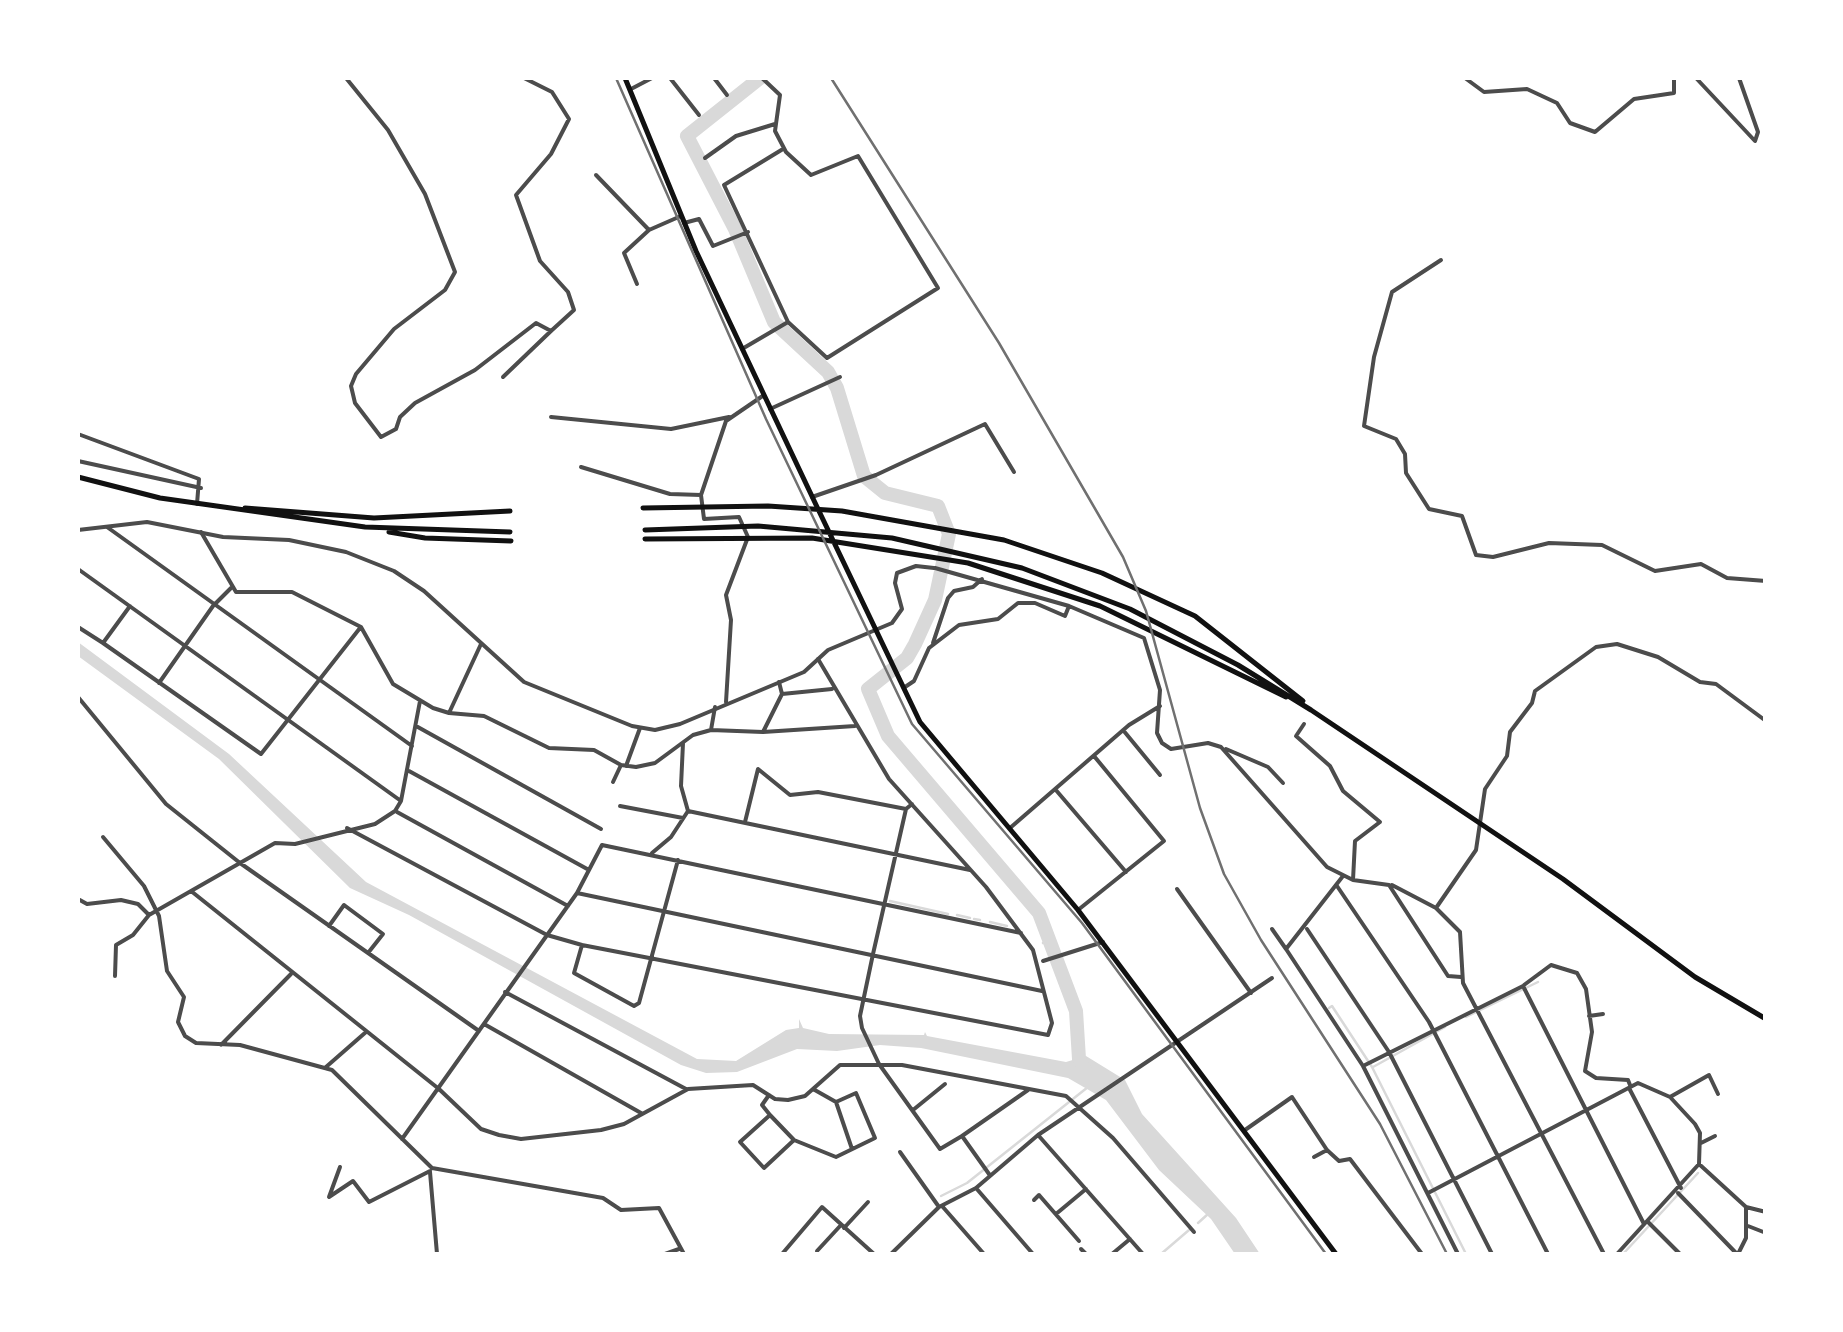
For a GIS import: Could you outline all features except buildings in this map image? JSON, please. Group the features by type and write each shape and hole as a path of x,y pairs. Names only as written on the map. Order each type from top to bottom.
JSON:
{"main road":[{"path":"625,78 684,224 900,685 939,748 1078,910 1336,1254"},
{"path":"78,478 198,504 425,538 511,541"},
{"path":"198,504 374,518 510,512"},
{"path":"644,508 818,509 922,522 1047,554 1194,616 1288,686 1311,710"},
{"path":"365,528 510,532"},
{"path":"645,530 794,528 926,544 1060,581 1167,626 1311,710 1496,833 1695,977 1766,1020"},
{"path":"645,539 832,540 915,552 1046,585 1169,638 1311,710"}],"street":[{"path":"346,78 388,130 424,194 450,252 455,278 433,302 394,329 356,374 351,386 355,403 371,430 381,437 396,429 400,417 415,403 476,370 536,324 551,331"},
{"path":"504,378 574,310 568,292 540,261 516,194 551,154 568,119 552,92 524,78"},
{"path":"631,89 652,78"},
{"path":"670,78 699,115"},
{"path":"714,78 727,95"},
{"path":"1465,78 1484,92 1527,89 1558,104 1570,123 1595,132 1634,99 1674,93 1674,78"},
{"path":"1696,78 1755,142 1758,132 1739,78"},
{"path":"765,79 781,100 774,124 783,149 811,175 858,156 938,288 827,358 786,323 724,184 783,149"},
{"path":"704,158 736,136 774,124"},
{"path":"596,175 648,230"},
{"path":"638,284 624,253 648,230 681,216"},
{"path":"684,224 698,220 714,246 746,233"},
{"path":"1441,260 1392,292 1374,357 1364,426 1396,439 1404,454 1406,473 1428,509 1462,516 1476,555 1493,557 1549,543 1602,545 1655,570 1701,564 1727,578 1766,581"},
{"path":"742,349 786,323"},
{"path":"770,409 839,377"},
{"path":"551,417 671,429 729,417 764,395"},
{"path":"726,702 732,620 726,595 748,537 742,518 704,519 701,495 729,417"},
{"path":"812,496 876,475 985,424 1014,472"},
{"path":"78,434 194,476 201,488 198,504"},
{"path":"78,460 201,488"},
{"path":"580,468 670,494 701,495"},
{"path":"78,530 147,522 201,532 289,540 368,560 424,590 481,644 538,690 640,728 671,727 804,672 836,645 877,631 901,615 898,573 916,566 956,572 1069,606 1144,638 1160,690 1157,733 1166,747 1208,743 1222,747 1268,766 1283,783"},
{"path":"106,525 212,606 412,746"},
{"path":"201,532 231,588 246,593 292,592 361,627 385,674 420,701 449,712 484,716 549,748 594,750 623,766 655,763 683,743 711,730 763,732 856,726"},
{"path":"78,569 401,801"},
{"path":"933,644 931,638 954,590 972,587 982,580"},
{"path":"159,683 212,606 231,588"},
{"path":"1014,590 1015,605"},
{"path":"900,685 914,681 933,644 959,625 998,619 1015,605 1035,603 1065,616 1069,606"},
{"path":"103,643 130,606"},
{"path":"78,626 261,754 361,627"},
{"path":"449,712 481,644"},
{"path":"1436,908 1476,850 1486,789 1507,756 1510,732 1532,704 1535,691 1596,647 1618,644 1658,657 1700,682 1716,684 1766,721"},
{"path":"347,828 546,934 582,945 1048,1035 1052,1022 1043,991 1041,962 970,870 889,780 818,659"},
{"path":"763,732 782,694 779,682"},
{"path":"782,694 834,689"},
{"path":"78,698 166,804 240,862 479,1031"},
{"path":"115,976 116,946 134,935 149,914 274,843 295,844 375,824 395,812 408,770 420,701"},
{"path":"1010,828 1123,730 1160,706"},
{"path":"711,730 715,707"},
{"path":"1304,724 1296,736 1330,766 1344,791 1380,822 1355,840 1353,880"},
{"path":"416,726 601,829"},
{"path":"614,782 640,728"},
{"path":"1123,730 1160,775"},
{"path":"651,854 688,810 681,786 683,743"},
{"path":"1222,747 1289,827 1343,876 1389,885 1436,908 1460,932 1461,977 1604,1254"},
{"path":"1078,910 1164,841 1094,756"},
{"path":"745,822 758,769 790,796 818,792 906,809"},
{"path":"408,770 589,870"},
{"path":"1055,789 1126,872"},
{"path":"912,804 906,809 860,1019 878,1061 940,1149 1030,1089"},
{"path":"620,806 683,818"},
{"path":"688,810 970,870"},
{"path":"395,812 568,906"},
{"path":"103,838 144,886 157,911 167,970 184,997 178,1028 196,1043 240,1045 326,1068 431,1169 603,1198 621,1210 659,1208 682,1252 665,1254"},
{"path":"402,1138 577,893 602,845 1022,933"},
{"path":"582,945 574,973 634,1006 639,1003 678,860"},
{"path":"1286,948 1343,876"},
{"path":"1389,885 1448,976 1461,977"},
{"path":"1336,886 1432,1029 1548,1254"},
{"path":"1177,889 1251,993"},
{"path":"190,892 439,1089 480,1129 521,1139 602,1130 688,1089 753,1085 768,1095 788,1100 812,1089 840,1066 878,1061 1066,1096 1082,1105 1194,1232"},
{"path":"577,893 1043,991"},
{"path":"78,898 87,904 121,900 138,904 149,914"},
{"path":"329,926 344,905 382,934 368,953"},
{"path":"1306,927 1389,1052 1492,1254"},
{"path":"1272,929 1367,1064 1432,1191 1458,1254"},
{"path":"1041,962 1103,942"},
{"path":"1367,1064 1523,986 1552,965 1569,968 1586,989 1592,1038 1585,1071 1596,1078 1628,1080 1679,1190 1737,1254 1748,1226 1746,1207"},
{"path":"220,1045 291,974"},
{"path":"891,1254 940,1206 976,1188 986,1169 1164,1046 1179,1043 1272,978"},
{"path":"1523,986 1646,1223 1680,1254"},
{"path":"505,992 688,1089"},
{"path":"1590,1016 1602,1014"},
{"path":"484,1024 640,1113"},
{"path":"326,1068 366,1032"},
{"path":"1670,1098 1709,1075 1718,1094"},
{"path":"1432,1191 1638,1083 1670,1098 1695,1124 1701,1143 1699,1164 1617,1254"},
{"path":"913,1110 945,1084"},
{"path":"812,1089 836,1102 852,1149"},
{"path":"768,1095 762,1106 794,1140 836,1158 875,1138 856,1092 836,1102"},
{"path":"1244,1131 1292,1096 1327,1150 1339,1162 1350,1159 1422,1254"},
{"path":"770,1115 740,1142 764,1168 794,1140"},
{"path":"1038,1135 1141,1254"},
{"path":"962,1136 986,1169"},
{"path":"1701,1143 1715,1136"},
{"path":"1314,1157 1327,1150"},
{"path":"900,1152 940,1206 984,1254"},
{"path":"1699,1164 1746,1207 1766,1212"},
{"path":"340,1167 329,1198 354,1181 369,1202 431,1169"},
{"path":"431,1169 438,1254"},
{"path":"976,1188 1033,1254"},
{"path":"1056,1214 1086,1189"},
{"path":"1034,1200 1039,1195 1079,1241"},
{"path":"816,1250 868,1202"},
{"path":"782,1254 822,1206 874,1254"},
{"path":"1748,1226 1766,1233"},
{"path":"1112,1254 1130,1239"},
{"path":"1081,1249 1086,1254"}],"shaded area":[{"path":"78,642 229,754 366,882 697,1059 736,1061 786,1030 799,1028 799,1019 803,1028 829,1034 925,1032 927,1036 1066,1062 1086,1056 1125,1080 1142,1114 1236,1218 1260,1254 1235,1254 1211,1219 1159,1170 1106,1100 1068,1078 921,1048 880,1045 837,1051 797,1049 737,1072 706,1073 681,1065 409,915 350,888 219,759 78,656"}],"waterway":[{"path":"760,78 687,136 735,229 774,322 828,372 837,388 864,476 885,493 938,506 949,534 935,600 915,644 907,658 868,689 888,736 1039,913 1076,1011 1079,1059 1085,1070"},
{"path":"890,901 948,914"},
{"path":"957,915 970,918"},
{"path":"974,919 980,920"},
{"path":"990,922 1007,926"},
{"path":"1043,943 1051,940"},
{"path":"1466,1017 1538,982"},
{"path":"1329,1008 1332,1006 1372,1067 1466,1254"},
{"path":"1373,1067 1445,1027"},
{"path":"941,1196 967,1183 1088,1087"},
{"path":"1623,1254 1698,1173"},
{"path":"1198,1223 1208,1214"},
{"path":"1161,1254 1189,1230"}],"tram line":[{"path":"616,78 766,419 912,724 1082,923 1326,1254"}],"railway":[{"path":"831,78 999,343 1123,557 1146,611 1200,808 1224,874 1261,940 1380,1124 1447,1254"}]}
